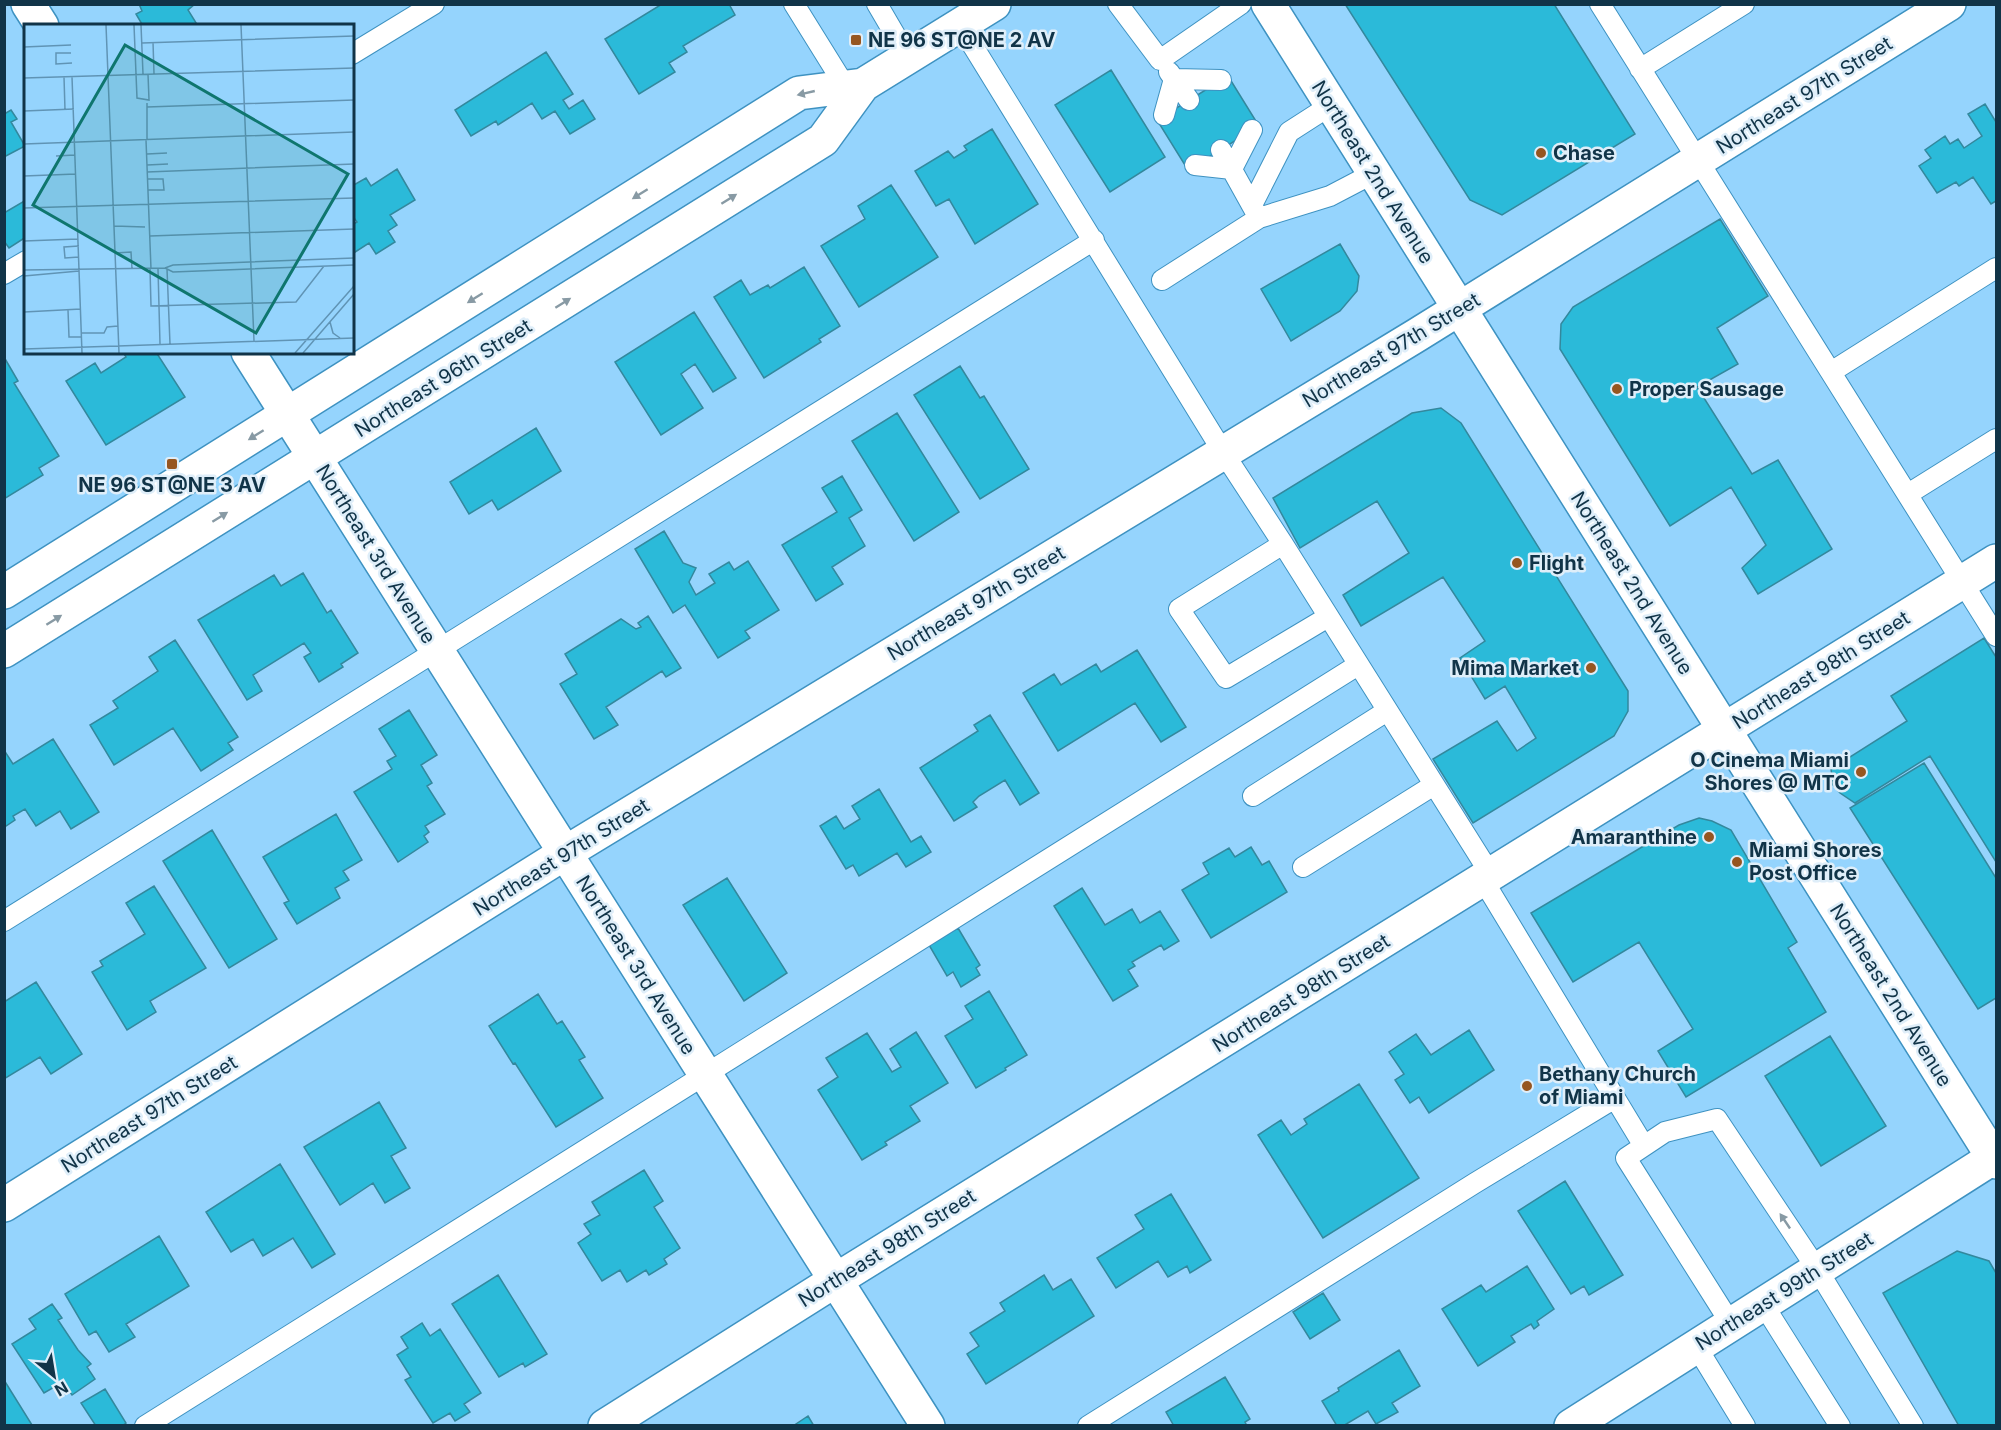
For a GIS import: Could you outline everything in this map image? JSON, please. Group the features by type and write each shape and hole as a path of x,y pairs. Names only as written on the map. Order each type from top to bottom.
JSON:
{"street":[{"path":"28,4 41,24"},
{"name":"Northeast 2nd Avenue","path":"1268,4 1996,1159"},
{"name":"Northeast 97th Street","path":"4,1205 565,853 1459,308 1949,4"},
{"name":"Northeast 96th Street","path":"4,592 799,93 854,86 908,57 970,14"},
{"name":"Northeast 96th Street","path":"4,651 824,140 854,86"},
{"name":"Northeast 3rd Avenue","path":"249,354 928,1425"},
{"name":"Northeast 98th Street","path":"605,1425 1996,561"},
{"name":"Northeast 99th Street","path":"1571,1425 1996,1159"}],"lane":[{"path":"354,53 434,4"},
{"path":"794,4 854,86"},
{"path":"877,4 908,57"},
{"path":"1119,4 1189,100"},
{"path":"1160,60 1241,4"},
{"path":"1600,4 1996,636"},
{"path":"1640,69 1744,4"},
{"path":"970,14 1094,240 1223,452 1434,785 1644,1146"},
{"path":"1174,79 1221,80"},
{"path":"1164,115 1174,79"},
{"path":"1255,211 1289,132 1331,105"},
{"path":"1232,169 1252,130"},
{"path":"1221,150 1255,211"},
{"path":"1195,165 1232,169"},
{"path":"1162,280 1255,211 1330,196 1374,173"},
{"path":"4,921 1094,240"},
{"path":"4,274 24,262"},
{"path":"1831,372 1996,268"},
{"path":"1908,494 1996,439"},
{"path":"1283,544 1179,609 1226,678 1328,617"},
{"path":"145,1425 1358,665"},
{"path":"1252,796 1387,711"},
{"path":"1303,867 1434,785"},
{"path":"1088,1425 1615,1098"},
{"path":"1731,1324 1626,1158 1665,1132 1717,1119 1817,1269 1913,1425"},
{"path":"1763,1304 1840,1425"},
{"path":"1696,1346 1744,1425"}],"building":[{"path":"139,4 195,4 188,10 197,24 142,24 136,14 142,11"},
{"path":"662,4 729,4 735,15 683,46 687,52 669,63 675,72 639,94 605,39"},
{"path":"1345,4 1554,4 1635,134 1502,215 1470,200"},
{"path":"546,52 573,94 563,100 569,109 583,100 595,119 570,134 555,111 542,119 532,103 498,125 496,121 471,136 455,110"},
{"path":"1111,70 1165,157 1110,192 1055,105"},
{"path":"1228,76 1259,126 1188,170 1157,120"},
{"path":"1985,104 1996,122 1996,201 1991,204 1973,177 1959,186 1956,182 1937,193 1919,166 1931,158 1925,150 1945,136 1950,144 1958,139 1964,148 1982,136 1968,114"},
{"path":"11,110 17,119 11,122 24,147 4,157 4,111 6,113"},
{"path":"992,129 1038,204 975,244 949,199 936,206 915,171 948,151 954,158 967,150 964,146"},
{"path":"397,169 415,200 390,215 397,225 388,231 395,242 376,254 369,243 354,253 354,224 357,222 354,218 354,185 366,178 371,186"},
{"path":"891,185 938,257 859,307 821,246 865,219 858,206"},
{"path":"24,201 24,238 9,248 4,241 4,213"},
{"path":"1720,219 1768,296 1717,328 1738,364 1697,387 1752,474 1778,460 1832,549 1758,594 1742,568 1766,545 1731,487 1670,526 1560,349 1561,324 1573,307"},
{"path":"1340,244 1359,276 1357,291 1340,311 1291,341 1261,289"},
{"path":"804,267 840,326 819,339 821,342 764,378 714,297 741,280 750,295 768,285 770,288"},
{"path":"694,312 736,378 713,392 695,364 681,374 703,408 661,435 615,362"},
{"path":"124,354 157,354 185,397 106,445 66,381 95,363 101,373 126,357"},
{"path":"4,357 18,381 14,383 59,456 39,468 43,475 4,499"},
{"path":"960,366 980,398 984,396 1029,469 980,499 914,395"},
{"path":"1441,408 1461,423 1628,691 1628,711 1614,736 1473,823 1433,759 1497,721 1517,751 1536,738 1505,686 1485,699 1460,658 1485,641 1443,577 1361,626 1343,595 1409,553 1377,501 1300,548 1273,498 1412,413"},
{"path":"897,413 959,512 914,541 852,441"},
{"path":"536,428 561,471 498,510 492,500 469,514 450,482"},
{"path":"842,476 862,510 849,518 865,546 832,567 843,584 816,601 782,545 837,512 822,488"},
{"path":"664,531 683,563 696,568 689,582 696,595 715,583 709,574 729,562 734,570 748,561 779,610 745,631 750,638 718,658 685,605 673,613 635,549"},
{"path":"303,573 327,613 331,610 358,653 341,664 343,667 319,682 304,657 311,653 304,643 253,675 262,691 247,700 198,620 274,575 281,586"},
{"path":"648,616 681,668 666,677 662,671 606,707 618,725 594,739 560,684 577,674 565,654 621,619 636,629 641,627 638,623"},
{"path":"1984,638 1996,657 1996,862 1930,756 1855,803 1833,785 1831,769 1907,721 1891,696"},
{"path":"175,640 238,737 228,743 233,750 201,771 173,728 114,765 90,725 118,708 113,701 158,671 149,657"},
{"path":"1137,650 1186,727 1161,742 1135,703 1058,751 1023,693 1054,674 1061,685 1096,664 1101,672"},
{"path":"409,710 437,755 421,765 432,783 427,786 445,814 425,826 429,832 424,836 428,842 398,862 354,792 392,769 387,761 396,756 379,729"},
{"path":"990,715 1039,793 1020,805 1005,780 979,796 973,802 977,807 954,821 920,768 978,731 974,725"},
{"path":"53,739 99,812 71,829 60,811 36,826 25,809 13,816 15,820 6,826 4,824 4,750 13,764"},
{"path":"1924,763 1996,878 1996,998 1978,1009 1850,808"},
{"path":"879,789 911,842 921,836 931,852 906,867 897,853 859,876 853,865 846,869 820,826 836,816 844,829 860,819 852,806"},
{"path":"336,814 362,860 343,871 349,880 335,888 340,898 297,924 284,903 289,901 263,857"},
{"path":"1699,818 1731,830 1797,942 1788,948 1826,1012 1686,1097 1658,1051 1693,1029 1639,942 1573,982 1531,913 1679,825"},
{"path":"212,830 277,939 229,968 163,861"},
{"path":"1251,847 1262,865 1269,861 1287,892 1211,938 1182,890 1209,874 1203,863 1229,848 1235,857"},
{"path":"727,878 787,973 744,1001 683,905"},
{"path":"154,886 206,968 150,1001 156,1012 127,1030 92,972 103,966 100,961 145,934 126,903"},
{"path":"1082,888 1105,925 1132,909 1140,923 1160,911 1179,941 1164,950 1161,945 1132,962 1135,966 1128,970 1138,986 1113,1001 1054,906"},
{"path":"958,928 980,965 976,968 980,975 961,987 953,972 947,976 929,945"},
{"path":"36,982 82,1054 51,1074 40,1057 4,1079 4,1002"},
{"path":"989,991 1027,1055 976,1088 945,1036 973,1019 965,1006"},
{"path":"538,994 557,1024 562,1021 585,1057 579,1060 603,1098 556,1127 489,1026"},
{"path":"1469,1030 1494,1070 1429,1113 1419,1097 1410,1103 1395,1080 1404,1074 1389,1052 1416,1034 1431,1055"},
{"path":"916,1032 948,1083 910,1106 920,1121 885,1142 887,1145 862,1160 818,1090 838,1077 826,1058 867,1033 892,1072 901,1067 890,1049"},
{"path":"1830,1036 1886,1126 1821,1166 1765,1076"},
{"path":"1359,1084 1419,1178 1323,1238 1258,1135 1281,1120 1291,1135 1307,1124 1304,1119"},
{"path":"379,1102 406,1148 391,1156 410,1188 385,1203 373,1183 340,1205 304,1147"},
{"path":"280,1164 335,1254 312,1268 293,1238 263,1256 253,1239 231,1252 206,1212"},
{"path":"644,1170 663,1201 654,1207 680,1248 664,1259 667,1264 649,1275 646,1270 627,1282 620,1270 602,1281 578,1243 591,1234 584,1224 600,1215 592,1202"},
{"path":"1565,1181 1623,1275 1589,1295 1584,1286 1571,1294 1518,1211"},
{"path":"1171,1194 1211,1260 1190,1273 1187,1266 1168,1277 1158,1261 1116,1288 1097,1258 1144,1229 1135,1215"},
{"path":"159,1236 189,1286 126,1324 135,1337 109,1352 96,1331 89,1335 65,1294"},
{"path":"1957,1251 1989,1261 1996,1273 1996,1426 1959,1426 1883,1293"},
{"path":"1527,1266 1554,1309 1537,1321 1539,1325 1534,1329 1531,1324 1511,1336 1515,1342 1478,1366 1442,1309 1481,1285 1486,1292"},
{"path":"498,1275 547,1354 525,1367 523,1363 499,1377 452,1304"},
{"path":"1044,1275 1053,1290 1071,1279 1094,1316 986,1384 967,1354 979,1346 970,1333 1005,1311 1000,1303"},
{"path":"1323,1293 1340,1320 1310,1339 1293,1312"},
{"path":"52,1304 62,1318 58,1320 78,1350 91,1364 87,1367 95,1379 72,1395 63,1382 44,1393 12,1344 36,1329 29,1319"},
{"path":"422,1323 430,1336 440,1329 481,1393 464,1404 470,1412 455,1421 450,1413 433,1423 405,1380 411,1377 397,1355 408,1348 401,1337"},
{"path":"1399,1350 1420,1386 1392,1403 1398,1412 1376,1424 1368,1411 1343,1426 1337,1426 1322,1401 1339,1391 1338,1388"},
{"path":"1225,1377 1250,1419 1245,1422 1247,1426 1174,1426 1166,1412"},
{"path":"4,1380 32,1425 32,1426 4,1426"},
{"path":"105,1389 126,1423 122,1426 96,1426 81,1403"},
{"path":"808,1416 814,1426 793,1426"}],"place":[{"name":"NE 96 ST@NE 2 AV","path":"856,40"},
{"name":"Chase","path":"1541,153"},
{"name":"Proper Sausage","path":"1617,389"},
{"name":"NE 96 ST@NE 3 AV","path":"172,464"},
{"name":"Flight","path":"1517,563"},
{"name":"Mima Market","path":"1591,668"},
{"name":"O Cinema Miami Shores @ MTC","path":"1861,772"},
{"name":"Amaranthine","path":"1709,837"},
{"name":"Miami Shores Post Office","path":"1737,862"},
{"name":"Bethany Church of Miami","path":"1527,1086"}]}
